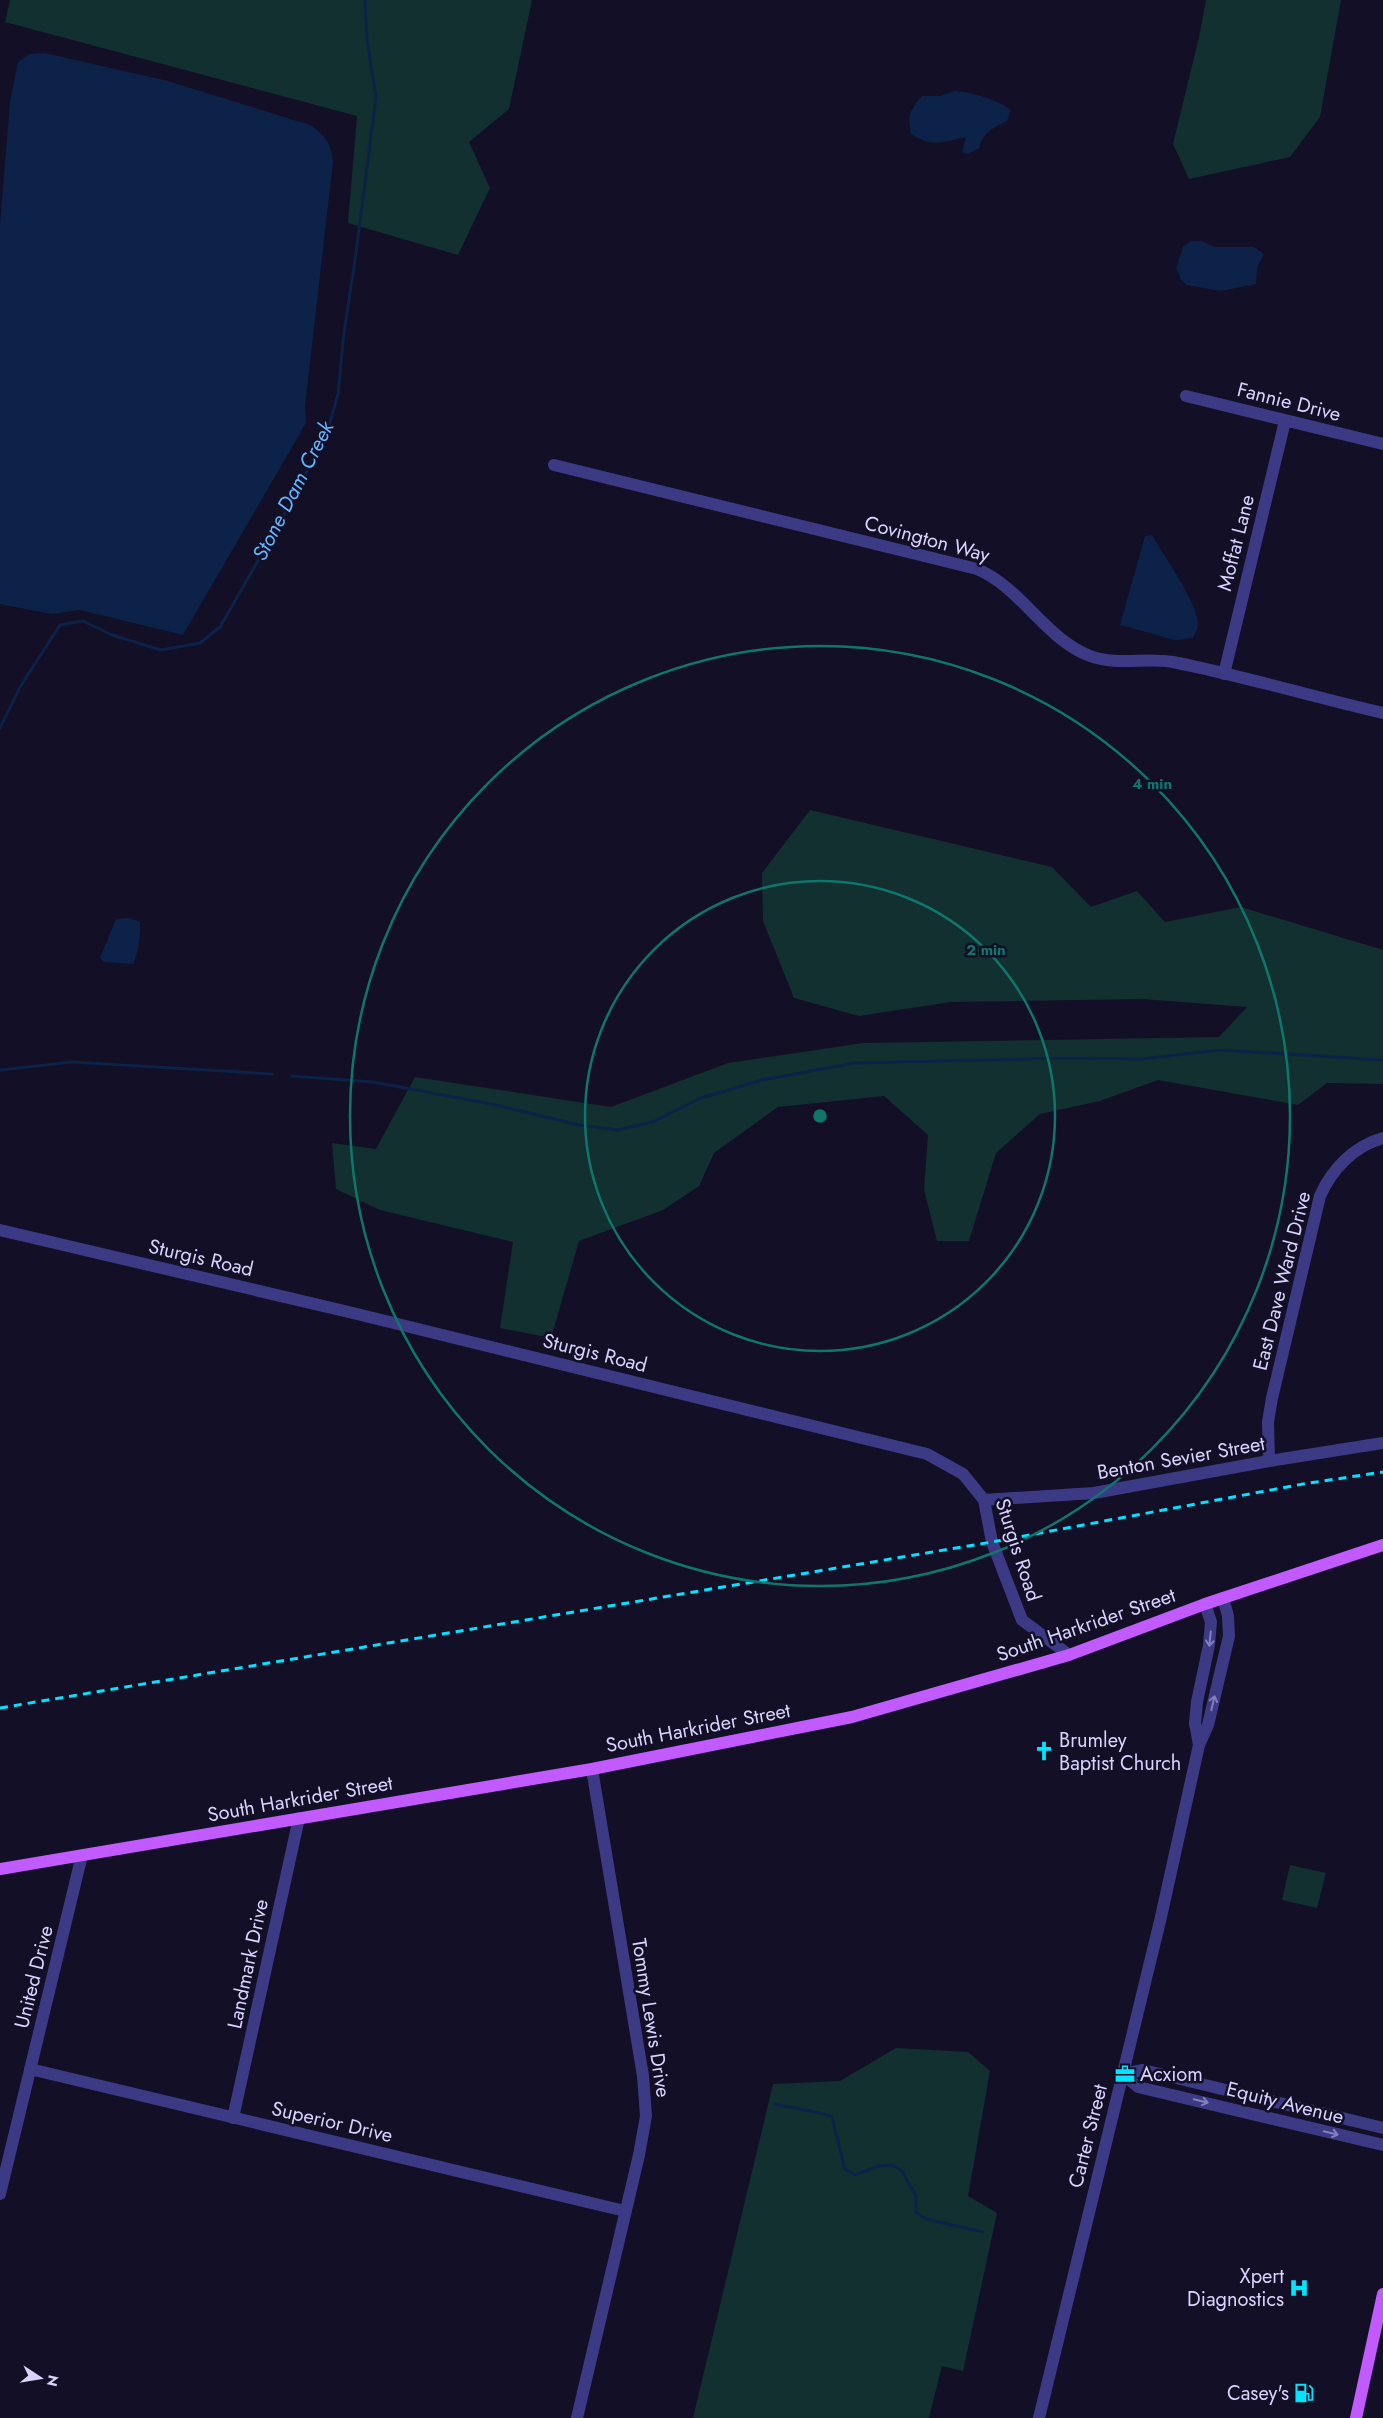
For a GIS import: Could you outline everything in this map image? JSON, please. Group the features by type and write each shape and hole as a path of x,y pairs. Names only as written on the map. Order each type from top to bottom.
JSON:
{"main road":[{"name":"South Harkrider Street","path":"0,1869 592,1768 852,1717 1069,1655 1222,1598 1383,1545"},
{"path":"1356,2418 1383,2294"}],"street":[{"name":"Fannie Drive","path":"1186,396 1383,444"},
{"name":"Moffat Lane","path":"1224,674 1285,421"},
{"name":"Covington Way","path":"554,465 978,569 994,576 1068,645 1091,656 1109,660 1171,662 1383,714"},
{"name":"East Dave Ward Drive","path":"1269,1461 1268,1422 1272,1398 1320,1196 1326,1183 1349,1157 1360,1148 1383,1138"},
{"name":"Sturgis Road","path":"0,1230 353,1313 927,1454 963,1474 984,1500 992,1542 1022,1620 1069,1655"},
{"name":"Benton Sevier Street","path":"984,1500 1094,1493 1269,1461 1383,1443"},
{"name":"Carter Street","path":"1039,2418 1187,1804 1199,1745 1208,1725 1229,1636 1228,1616 1222,1598"},
{"name":"Carter Street","path":"1199,1745 1195,1723 1197,1702 1209,1645 1211,1622 1205,1604"},
{"name":"Tommy Lewis Drive","path":"577,2418 639,2155 646,2116 643,2076 592,1768"},
{"name":"Landmark Drive","path":"234,2118 299,1818"},
{"name":"United Drive","path":"0,2194 82,1855"},
{"name":"Superior Drive","path":"30,2069 625,2211"},
{"name":"Equity Avenue","path":"1122,2074 1143,2070 1383,2128"},
{"name":"Equity Avenue","path":"1122,2074 1138,2087 1383,2145"}],"green space":[{"path":"10,0 532,0 509,109 469,142 490,188 458,255 348,223 357,116 5,22"},
{"path":"1206,0 1341,0 1320,117 1290,157 1189,179 1173,144"},
{"path":"810,810 1052,867 1091,907 1137,891 1165,922 1241,907 1383,950 1383,1084 1327,1083 1298,1105 1158,1080 1100,1101 1040,1114 996,1153 969,1241 937,1241 924,1190 928,1135 884,1096 778,1107 714,1153 699,1186 663,1210 579,1241 551,1338 500,1328 513,1242 380,1210 336,1189 332,1143 376,1149 415,1077 611,1107 728,1063 863,1043 1219,1037 1247,1007 1142,999 951,1002 859,1016 794,998 763,921 762,873"},
{"path":"1290,1865 1326,1873 1317,1908 1282,1900"},
{"path":"896,2048 968,2052 990,2071 968,2196 997,2213 963,2371 942,2366 929,2418 693,2418 773,2084 840,2081"}],"water":[{"path":"45,53 168,81 310,125 320,132 326,140 332,155 333,162 305,406 306,423 183,635 80,610 51,614 0,604 0,224 10,102 18,62 30,54"},
{"path":"953,91 984,97 1011,110 1007,121 989,131 983,138 979,148 968,154 962,152 966,137 938,143 925,141 911,134 909,122 911,113 922,96 940,96"},
{"path":"1191,241 1202,241 1215,247 1254,247 1264,254 1257,268 1256,284 1221,291 1187,285 1181,280 1176,268 1183,247"},
{"path":"1152,535 1179,578 1196,613 1198,623 1193,638 1175,640 1120,625 1145,536"},
{"path":"129,918 140,922 139,943 133,964 104,962 100,958 116,919"}],"waterway":[{"name":"Stone Dam Creek","path":"0,728 20,687 60,625 83,621 112,635 161,650 200,643 220,627 278,526 327,433 338,394 344,333 376,97 367,39 365,0"},
{"path":"292,1076 373,1082 496,1105 579,1125 618,1130 653,1122 701,1098 762,1080 855,1063 1066,1058 1141,1059 1219,1050 1383,1060"},
{"path":"0,1070 72,1062 272,1074"},
{"path":"775,2104 832,2117 845,2169 855,2175 879,2166 893,2165 902,2171 916,2196 916,2212 926,2219 983,2232"}],"railway":[{"path":"0,1708 992,1542 1303,1484 1383,1472"}],"place":[{"name":"Brumley Baptist Church","path":"1044,1751"},
{"name":"Acxiom","path":"1125,2074"},
{"name":"Xpert Diagnostics","path":"1299,2288"},
{"name":"Casey's","path":"1304,2393"}]}
